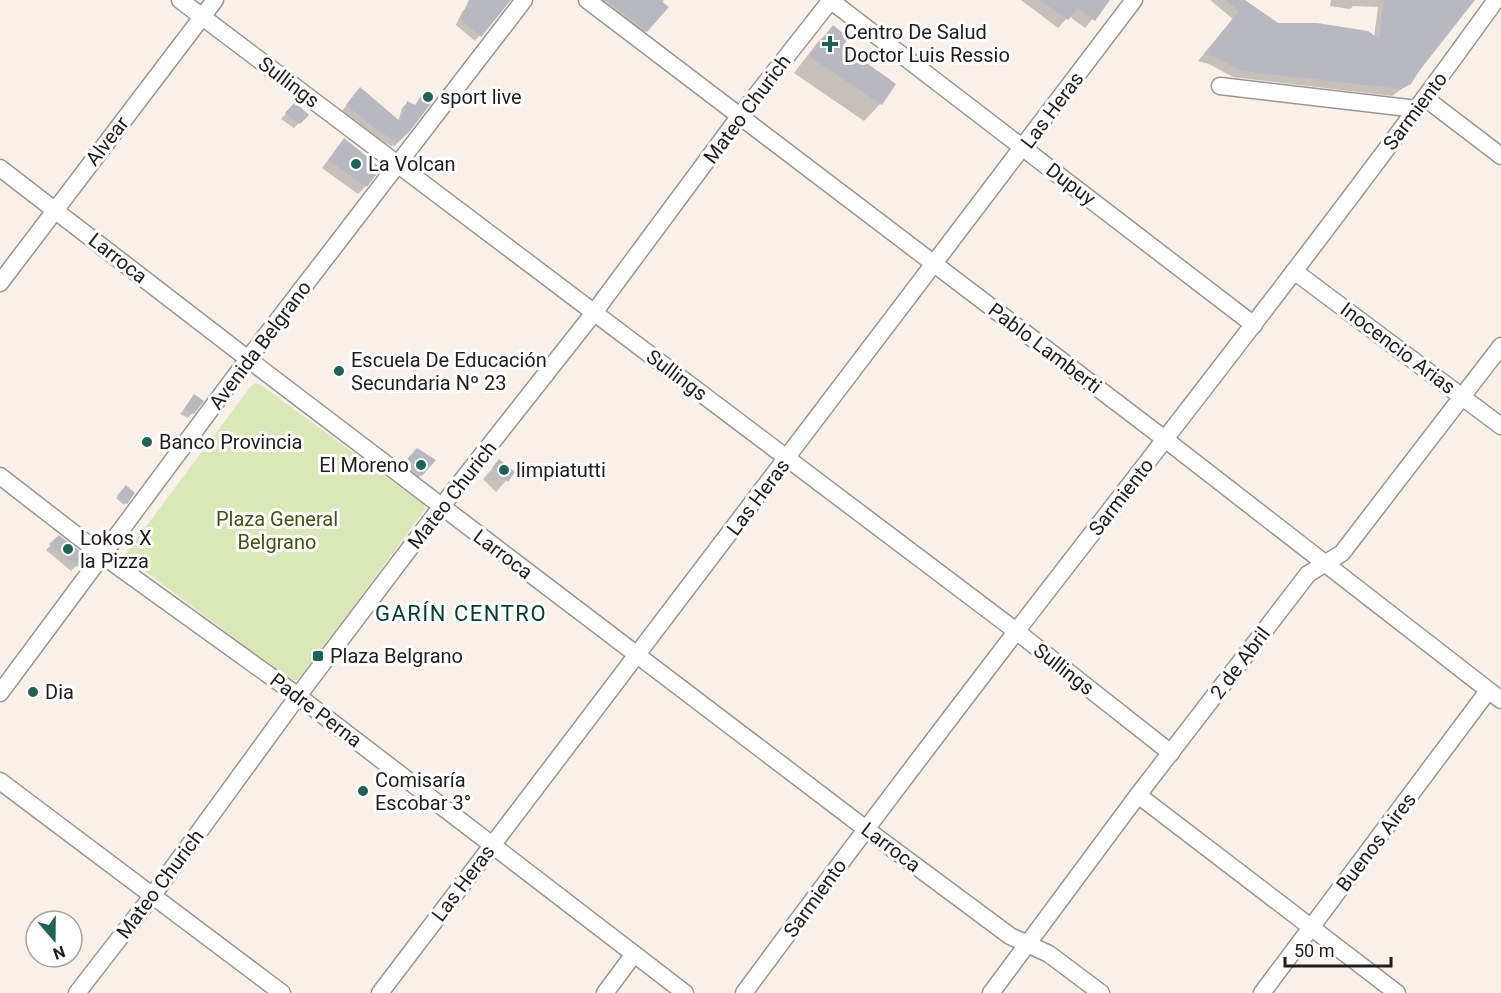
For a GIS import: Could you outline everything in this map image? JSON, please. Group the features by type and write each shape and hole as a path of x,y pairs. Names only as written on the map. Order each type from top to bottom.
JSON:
{"street":[{"name":"Sullings","path":"180,0 399,164 593,314 1016,631 1171,753"},
{"name":"Alvear","path":"0,283 215,0"},
{"name":"Avenida Belgrano","path":"0,693 248,360 524,0"},
{"name":"Pablo Lamberti","path":"587,0 1166,440 1494,695"},
{"name":"Mateo Churich","path":"77,993 153,895 298,696 441,507 593,314 739,117 830,0"},
{"name":"Dupuy","path":"830,0 1254,324"},
{"name":"Las Heras","path":"380,993 1134,0"},
{"name":"Sarmiento","path":"744,993 1016,631 1254,324 1496,0"},
{"path":"1220,86 1421,103 1501,156"},
{"name":"Larroca","path":"0,168 248,360 866,829 1010,936 1049,954 1101,993"},
{"name":"Inocencio Arias","path":"1294,271 1501,426"},
{"name":"2 de Abril","path":"991,993 1138,795 1308,574 1341,553 1501,346"},
{"name":"Padre Perna","path":"0,476 102,555 298,696 685,993"},
{"name":"Buenos Aires","path":"1262,993 1494,695"},
{"path":"0,781 282,993"},
{"path":"1138,795 1397,993"},
{"path":"605,993 634,954"}],"green space":[{"name":"Plaza General Belgrano","path":"256,383 423,504 425,509 302,677 297,680 291,680 126,557 127,552 251,386"}],"building":[{"path":"469,0 511,0 481,37 460,19"},
{"path":"607,0 660,0 669,7 647,32"},
{"path":"1040,0 1110,0 1095,21 1078,8 1068,20"},
{"path":"1225,0 1245,0 1278,23 1317,23 1368,31 1379,39 1384,0 1475,0 1411,84 1401,89 1241,71 1216,57 1204,54 1239,11"},
{"path":"833,25 849,38 843,46 896,84 882,105 809,56"},
{"path":"360,87 401,122 407,101 415,105 425,90 435,98 410,131 393,147 395,141 346,105"},
{"path":"295,102 309,115 300,124 285,113"},
{"name":"La Volcan","path":"344,138 381,168 367,187 328,160"},
{"path":"194,394 204,401 194,414 184,409"},
{"name":"El Moreno","path":"417,448 436,460 422,476 413,470 407,459"},
{"name":"limpiatutti","path":"499,459 515,472 508,482 492,468"},
{"path":"126,485 135,493 127,504 117,496"},
{"name":"Lokos X la Pizza","path":"59,535 86,556 77,567 49,544"}],"place":[{"name":"Centro De Salud Doctor Luis Ressio","path":"830,44"},
{"name":"sport live","path":"428,97"},
{"name":"La Volcan","path":"356,164"},
{"name":"Escuela De Educación Secundaria Nº 23","path":"339,371"},
{"name":"Banco Provincia","path":"147,442"},
{"name":"El Moreno","path":"421,465"},
{"name":"limpiatutti","path":"504,470"},
{"name":"Lokos X la Pizza","path":"68,549"},
{"name":"Plaza Belgrano","path":"318,656"},
{"name":"Dia","path":"33,692"},
{"name":"Comisaría Escobar 3°","path":"363,791"}],"district":[{"name":"GARÍN CENTRO","path":"461,613"}]}
